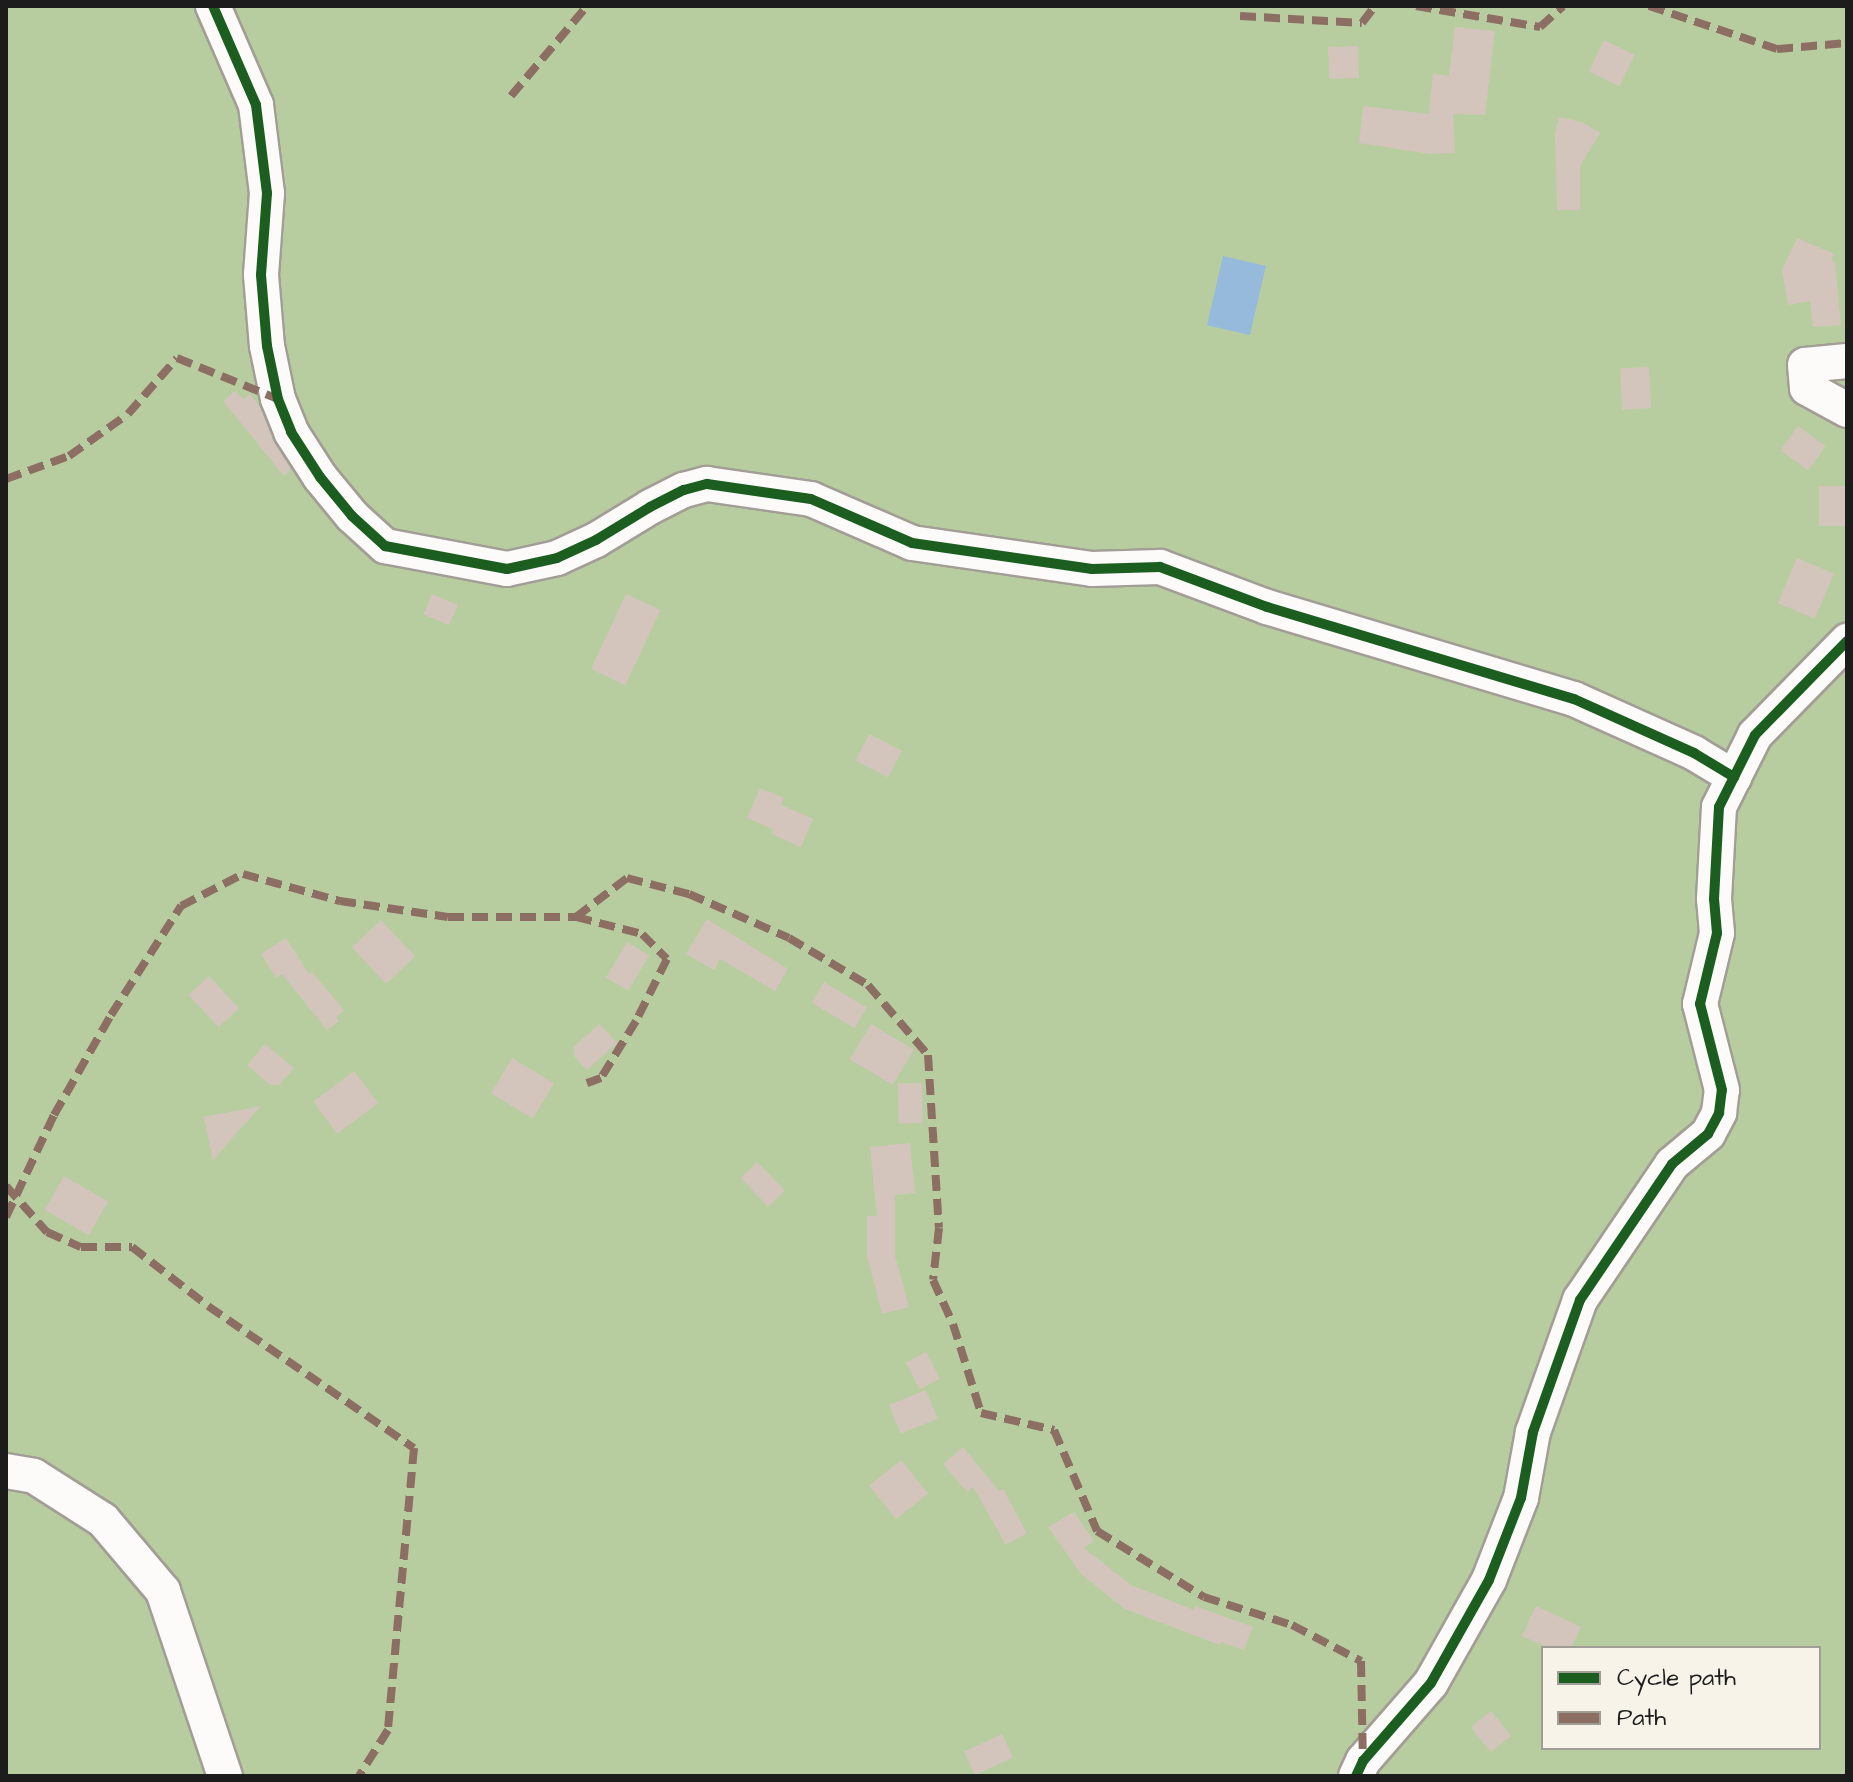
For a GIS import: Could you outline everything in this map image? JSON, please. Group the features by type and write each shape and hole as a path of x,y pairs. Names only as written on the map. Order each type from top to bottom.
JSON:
{"street":[{"path":"213,6 256,105 267,193 261,275 267,346 278,399 291,432 320,477 352,516 385,546 507,569 557,558 596,540 684,490 707,484 811,499 925,545 1092,569 1160,567 1267,607 1574,699 1680,746 1734,777"},
{"path":"1847,361 1805,365 1807,388 1847,410"},
{"path":"1369,1771 1431,1683 1489,1580 1521,1498 1533,1432 1580,1300 1672,1164 1708,1134 1719,1113 1722,1090 1700,1004 1717,933 1714,899 1719,807 1755,735 1847,641"},
{"path":"6,1471 34,1476 103,1520 163,1591 225,1776"}],"green space":[{"path":"6,6 1847,6 1847,1776 6,1776"}],"water":[{"path":"1223,256 1266,266 1250,335 1207,325"}],"building":[{"path":"1455,27 1495,31 1485,115 1453,114 1455,153 1431,154 1359,143 1363,106 1429,114 1433,74 1449,76"},
{"path":"1604,40 1635,55 1619,86 1589,71"},
{"path":"1358,46 1359,78 1329,79 1328,47"},
{"path":"1559,117 1582,122 1600,133 1580,166 1580,210 1557,210 1555,134"},
{"path":"1797,238 1834,254 1831,260 1835,262 1841,325 1813,327 1810,301 1788,305 1782,270"},
{"path":"1649,367 1651,408 1622,409 1620,369"},
{"path":"235,391 243,399 250,394 260,407 273,440 291,469 284,476 223,401"},
{"path":"1798,426 1826,446 1808,470 1780,450"},
{"path":"1819,486 1847,486 1847,526 1819,526"},
{"path":"1797,558 1834,574 1815,619 1778,603"},
{"path":"432,594 458,605 449,625 423,614"},
{"path":"626,594 660,610 625,685 591,669"},
{"path":"869,734 902,751 888,778 855,761"},
{"path":"760,788 784,798 781,805 813,819 801,847 771,834 773,829 747,818"},
{"path":"707,919 788,969 775,991 720,959 714,970 686,954"},
{"path":"381,920 415,957 386,984 352,947"},
{"path":"286,938 309,974 312,972 344,1010 336,1017 339,1021 327,1030 282,974 276,978 261,954"},
{"path":"627,942 649,955 628,991 606,977"},
{"path":"209,976 239,1008 219,1027 189,995"},
{"path":"824,982 867,1008 854,1028 812,1003"},
{"path":"599,1024 617,1043 587,1070 574,1056 574,1047"},
{"path":"871,1024 914,1050 893,1085 850,1059"},
{"path":"265,1044 294,1068 279,1085 270,1085 247,1065"},
{"path":"512,1058 554,1083 533,1118 491,1093"},
{"path":"354,1071 378,1103 337,1134 313,1102"},
{"path":"898,1083 922,1083 923,1123 899,1123"},
{"path":"261,1106 232,1138 213,1161 204,1117"},
{"path":"910,1143 915,1193 895,1195 895,1256 909,1307 882,1314 867,1256 867,1216 877,1216 870,1147"},
{"path":"757,1162 785,1191 768,1207 740,1178"},
{"path":"64,1176 108,1202 89,1235 44,1210"},
{"path":"926,1352 940,1378 920,1389 906,1363"},
{"path":"926,1390 938,1419 901,1434 889,1405"},
{"path":"963,1447 999,1491 1003,1489 1027,1533 1006,1545 973,1487 967,1492 943,1464"},
{"path":"901,1460 928,1493 896,1519 869,1486"},
{"path":"1074,1512 1094,1541 1084,1548 1131,1585 1194,1610 1195,1606 1253,1627 1244,1650 1221,1642 1220,1645 1125,1609 1081,1574 1048,1527"},
{"path":"1536,1606 1581,1627 1572,1646 1544,1646 1522,1636"},
{"path":"1491,1711 1511,1736 1491,1752 1471,1727"},
{"path":"1002,1734 1013,1758 975,1775 964,1752"}],"marked path":[{"path":"511,96 587,6"},
{"path":"1240,16 1362,23 1375,6"},
{"path":"1416,6 1540,27 1563,6"},
{"path":"1649,6 1777,49 1847,43"},
{"path":"6,479 69,456 128,414 177,358 278,399"},
{"path":"6,1217 54,1115 111,1015 181,906 243,874 340,901 448,917 576,917 642,934 667,959 636,1021 601,1078 587,1083"},
{"path":"576,917 627,878 689,894 789,938 868,985 928,1055 939,1228 933,1280 953,1324 981,1413 1054,1430 1097,1531 1204,1597 1292,1625 1361,1661 1363,1761"},
{"path":"6,1186 47,1232 81,1247 132,1247 208,1306 414,1448 388,1730 359,1776"}],"cycle path":[{"path":"213,6 256,105 267,193 261,275 267,346 278,399 291,432 320,477 352,516 385,546 507,569 557,558 596,540 684,490 707,484 811,499 912,543 1092,569 1160,567 1267,607 1574,699 1694,753 1734,777"},
{"path":"1356,1776 1363,1761 1431,1683 1489,1580 1521,1498 1533,1432 1580,1300 1672,1164 1708,1134 1719,1113 1722,1090 1700,1004 1717,933 1714,899 1719,807 1755,735 1847,641"}]}
